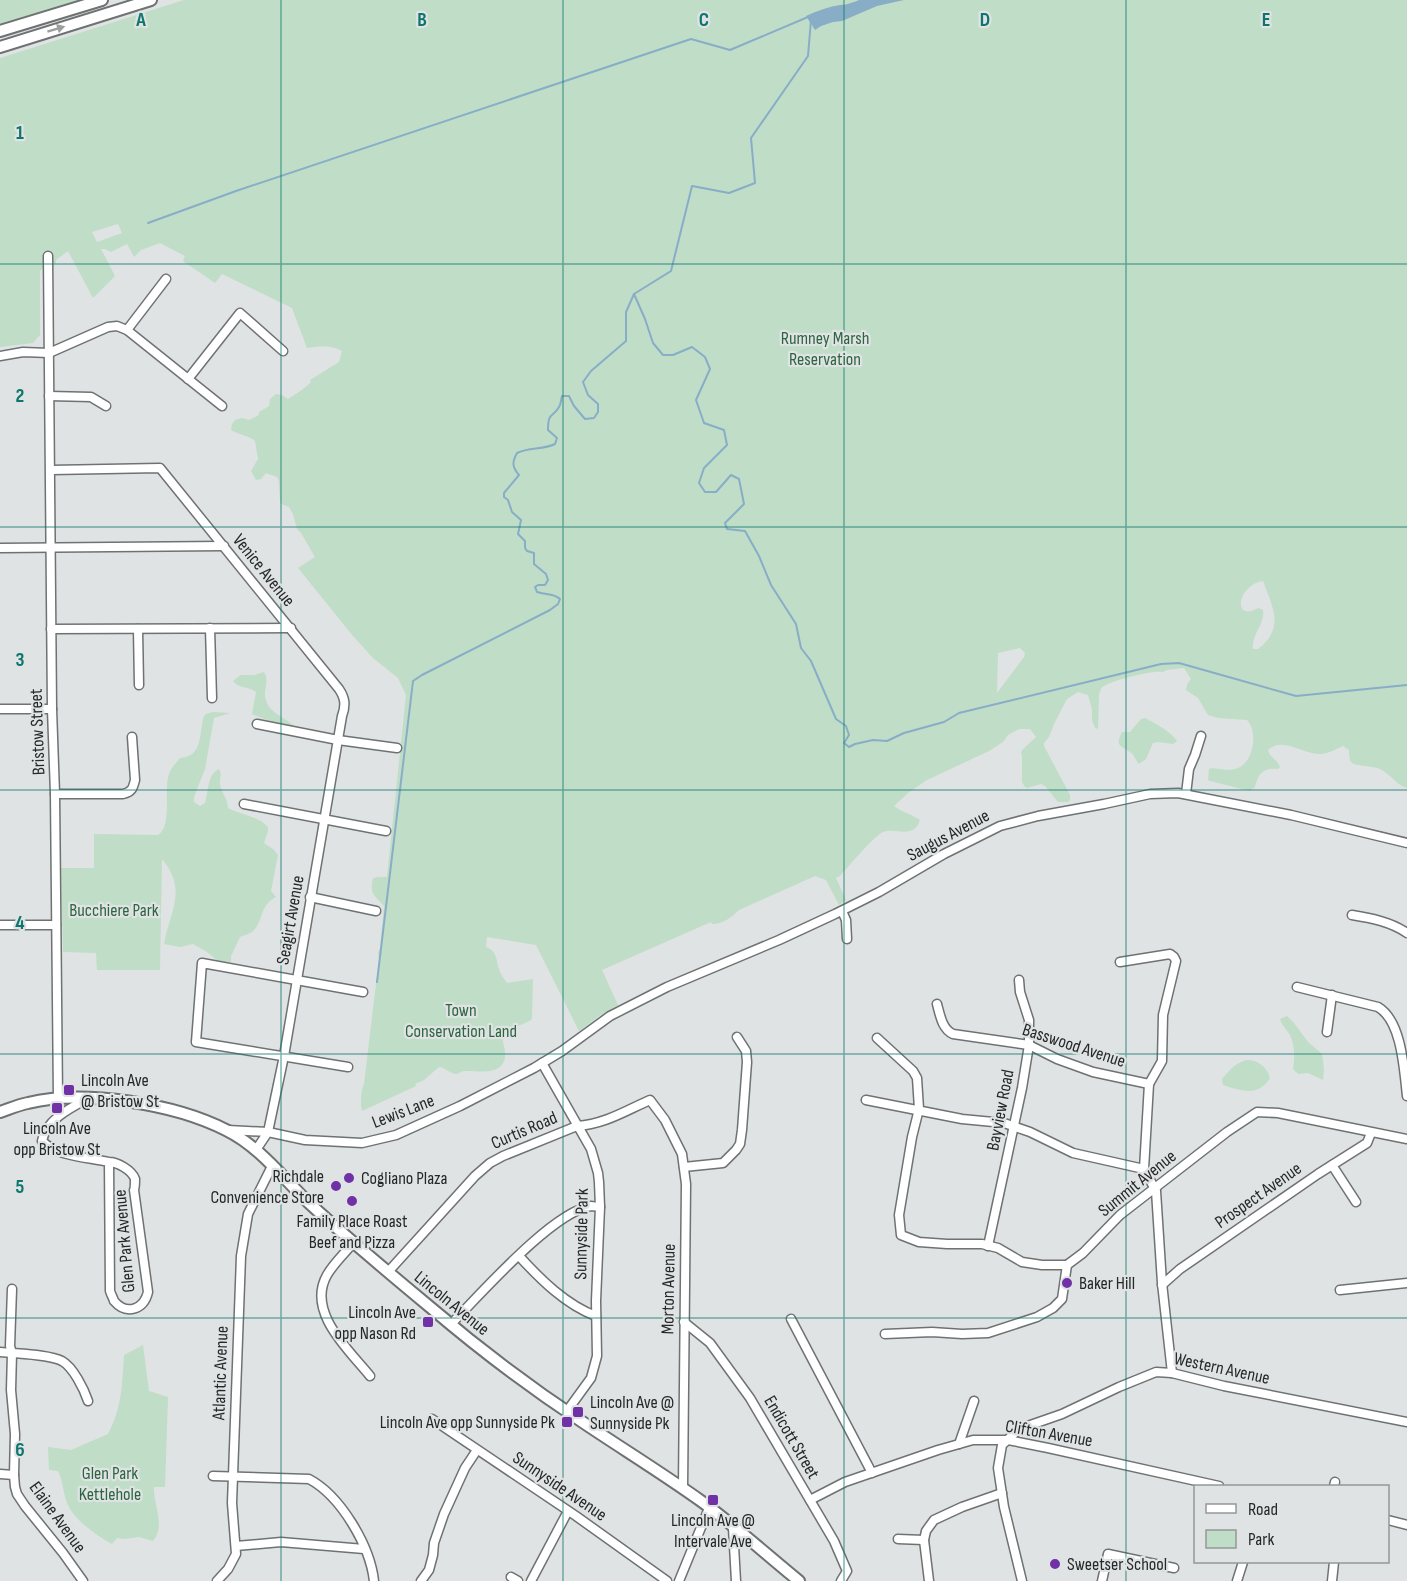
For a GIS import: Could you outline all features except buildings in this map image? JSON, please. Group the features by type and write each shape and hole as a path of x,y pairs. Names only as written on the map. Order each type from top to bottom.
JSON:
{"main road":[{"path":"0,31 102,0"},
{"path":"0,47 151,0"},
{"name":"Lincoln Avenue","path":"0,1112 28,1102 58,1099 113,1100 162,1108 198,1118 227,1130 256,1150 318,1211 388,1272 510,1371 567,1412 682,1488 799,1581"}],"street":[{"name":"Bristow Street","path":"48,256 58,1099"},
{"path":"127,330 166,279"},
{"path":"188,379 240,313 283,351"},
{"path":"0,356 23,352 49,353 108,327 117,326 127,330 222,406"},
{"path":"49,396 91,397 106,406"},
{"name":"Venice Avenue","path":"51,470 160,468 342,693"},
{"path":"0,548 224,546"},
{"path":"51,628 291,628"},
{"path":"210,628 212,698"},
{"path":"138,629 139,685"},
{"name":"Seagirt Avenue","path":"256,1150 268,1132 284,1056 345,707 342,693"},
{"path":"0,710 52,709"},
{"path":"257,724 338,740 397,748"},
{"path":"1186,794 1189,769 1201,736"},
{"path":"55,794 123,794 131,791 135,780 132,737"},
{"name":"Saugus Avenue","path":"542,1063 610,1016 648,996 842,911 999,826 1038,816 1150,794 1179,793 1291,815 1407,843"},
{"path":"244,804 386,831"},
{"path":"310,897 376,911"},
{"path":"842,911 846,920 847,939"},
{"path":"1352,915 1373,918 1407,933"},
{"path":"0,925 56,925"},
{"path":"1120,962 1170,954 1176,961 1163,1015 1162,1061 1149,1084 1144,1169 1155,1189 1162,1285 1172,1372"},
{"path":"348,1067 196,1041 202,963 363,992"},
{"name":"Bayview Road","path":"988,1246 1029,1045 1029,1020 1020,992 1019,980"},
{"path":"1298,987 1378,1006 1388,1015 1398,1039 1407,1096"},
{"path":"1328,1032 1332,995"},
{"name":"Basswood Avenue","path":"937,1004 944,1027 952,1034 1029,1045 1057,1059 1093,1072 1149,1084"},
{"path":"684,1167 723,1163 733,1155 740,1144 747,1062 746,1051 737,1038"},
{"path":"877,1038 913,1071 917,1078 919,1109 899,1215 901,1235 919,1242 982,1244 998,1248 1022,1262 1067,1265 1062,1299 1053,1308 1037,1317 988,1333 885,1334"},
{"name":"Sunnyside Park","path":"542,1063 591,1149 598,1173 600,1207 596,1316 597,1356 591,1378 567,1412"},
{"name":"Lewis Lane","path":"227,1130 268,1132 304,1140 362,1143 396,1135 460,1106 542,1063"},
{"name":"Glen Park Avenue","path":"88,1099 51,1123 43,1134 42,1141 61,1152 113,1162 130,1172 135,1179 148,1292 140,1307 134,1309 122,1307 114,1300 110,1292 109,1162"},
{"name":"Morton Avenue","path":"651,1100 665,1120 682,1154 686,1184 682,1488"},
{"name":"Curtis Road","path":"388,1272 475,1176 490,1163 577,1125 592,1125 609,1120 651,1100"},
{"path":"866,1100 962,1119 1004,1123 1030,1132 1073,1153 1144,1169"},
{"name":"Summit Avenue","path":"1067,1265 1083,1253 1119,1215 1227,1132 1257,1112 1278,1113 1407,1139"},
{"name":"Prospect Avenue","path":"1162,1285 1188,1264 1367,1143 1371,1132"},
{"path":"1332,1165 1356,1202"},
{"name":"Atlantic Avenue","path":"217,1581 228,1569 236,1554 232,1503 241,1256 248,1214 272,1166"},
{"path":"451,1324 500,1273 549,1228 577,1211 592,1206 600,1207"},
{"path":"354,1242 327,1275 323,1284 322,1308 329,1326 370,1376"},
{"path":"519,1256 560,1294 582,1311 596,1316"},
{"path":"1340,1290 1407,1282"},
{"name":"Elaine Avenue","path":"12,1289 11,1390 15,1434 14,1475 17,1494 83,1581"},
{"path":"791,1319 872,1473"},
{"name":"Endicott Street","path":"684,1322 710,1343 750,1398 834,1541 847,1571 841,1581"},
{"path":"0,1352 49,1356 64,1362 85,1391 88,1401"},
{"name":"Western Avenue","path":"1008,1440 1019,1429 1062,1414 1156,1372 1172,1372 1224,1386 1407,1422"},
{"path":"959,1444 974,1401"},
{"name":"Sunnyside Avenue","path":"432,1419 667,1581"},
{"name":"Clifton Avenue","path":"810,1500 845,1482 973,1440 1008,1440 1215,1485"},
{"path":"1008,1440 1002,1445 998,1468 1022,1581"},
{"path":"421,1581 429,1570 434,1543 444,1514 465,1468 477,1450"},
{"path":"0,1473 14,1475"},
{"path":"213,1476 309,1479 318,1484 352,1524 373,1569 374,1581"},
{"path":"929,1581 924,1540 926,1531 934,1520 1002,1493"},
{"path":"679,1581 709,1508"},
{"path":"531,1581 568,1511"},
{"path":"1389,1520 1407,1525"},
{"path":"733,1528 736,1581"},
{"path":"898,1539 924,1540"},
{"path":"236,1546 281,1542 364,1549"},
{"path":"1102,1581 1108,1554 1174,1568"},
{"path":"1237,1581 1244,1563"},
{"path":"1332,1581 1334,1563"}],"green space":[{"path":"0,0 92,0 0,29"},
{"name":"Rumney Marsh Reservation","path":"184,0 1407,0 1407,788 1380,769 1352,763 1349,750 1343,746 1320,754 1286,745 1274,746 1268,750 1280,767 1262,772 1255,787 1250,791 1208,780 1209,769 1233,769 1245,763 1253,745 1253,731 1247,720 1208,715 1198,698 1186,690 1191,679 1184,668 1133,676 1101,688 1098,729 1095,728 1092,720 1088,695 1078,692 1067,699 1044,743 1070,795 1068,802 1058,802 1041,784 1025,787 1022,782 1021,753 1036,737 1030,729 1019,729 989,751 927,780 894,806 920,820 917,826 913,830 904,832 883,832 868,845 836,878 846,900 839,905 826,880 815,876 739,910 724,921 716,924 711,922 602,970 618,1005 579,1031 536,945 487,937 486,947 494,953 500,973 507,983 533,979 532,1018 502,1034 505,1054 503,1063 494,1070 464,1071 456,1074 439,1067 424,1080 415,1084 416,1086 362,1111 362,1093 384,906 374,894 372,884 373,878 387,877 406,695 398,678 373,658 353,636 298,568 315,557 297,529 289,507 281,504 278,479 266,473 261,479 256,480 251,471 258,459 255,441 231,430 235,420 242,418 249,420 259,415 259,412 269,406 270,399 276,394 288,399 300,391 311,382 310,380 339,362 342,351 320,346 307,348 292,308 222,274 215,283 183,261 185,256 160,243 141,250 134,257 127,244 111,252 101,249 115,276 93,298 68,251 56,260 56,264 40,271 40,335 33,343 0,347 0,58","holes":["118,224 122,233 97,242 92,232","1263,581 1274,617 1272,633 1258,649 1253,649 1253,644 1262,620 1263,610 1258,608 1244,611 1241,607 1243,595 1254,584","1020,648 1025,653 997,693 998,653"]},
{"path":"264,672 267,704 274,712 293,725 292,727 284,727 252,714 256,692 233,681 241,675"},
{"name":"Bucchiere Park","path":"213,712 230,713 214,718 205,769 194,802 200,806 205,803 210,779 219,769 221,787 228,808 254,818 268,827 264,843 278,855 271,891 276,897 265,906 254,931 240,937 231,956 231,962 218,961 193,944 180,947 164,944 176,891 170,870 162,859 160,970 97,970 96,953 63,952 61,868 94,868 94,834 158,835 163,830 166,816 167,781 170,772 180,758 187,757 196,749 204,716"},
{"path":"1145,718 1166,730 1177,741 1173,744 1153,743 1146,759 1139,764 1131,753 1120,745 1119,740 1122,732 1130,732 1141,719"},
{"path":"1287,1016 1308,1042 1322,1054 1323,1080 1308,1073 1298,1074 1293,1069 1293,1043 1280,1019"},
{"path":"1247,1060 1264,1067 1270,1078 1266,1084 1249,1091 1223,1085 1222,1079 1230,1070"},
{"name":"Glen Park Kettlehole","path":"143,1345 149,1391 168,1397 165,1487 154,1487 159,1522 157,1535 153,1541 139,1537 117,1538 112,1544 86,1526 70,1509 58,1471 49,1470 48,1447 71,1450 108,1434 119,1405 124,1355"}],"water":[{"path":"859,0 904,0 877,6 815,30 806,16 831,7 852,4"}],"waterway":[{"path":"845,6 863,0"},
{"path":"148,223 236,191 691,39 730,50 808,17"},
{"path":"811,20 808,56 751,138 755,183 729,193 692,186 671,271 634,294 653,343 663,355 673,355 692,347 705,357 710,369 696,400 704,423 724,430 727,445 704,468 699,483 705,492 716,492 731,475 739,479 744,504 725,523 727,529 745,531 759,556 771,585 796,624 801,648 811,661 836,719 846,726 849,735 844,743 849,747 873,740 887,741 904,733 944,722 959,713 1161,664 1179,663 1296,696 1407,685"},
{"path":"377,982 413,681 558,604 560,599 558,597 537,592 535,587 545,585 548,580 546,574 534,564 534,553 525,548 525,541 518,534 521,520 512,512 504,493 519,475 514,464 517,453 555,444 557,438 548,430 548,424 550,417 560,406 562,396 569,396 585,419 594,418 598,412 598,404 588,395 583,382 591,371 626,341 626,312 634,294"}],"place":[{"name":"Lincoln Ave @ Bristow St","path":"69,1090"},
{"name":"Lincoln Ave opp Bristow St","path":"57,1108"},
{"name":"Cogliano Plaza","path":"349,1178"},
{"name":"Richdale Convenience Store","path":"336,1186"},
{"name":"Family Place Roast Beef and Pizza","path":"352,1201"},
{"name":"Baker Hill","path":"1067,1283"},
{"name":"Lincoln Ave opp Nason Rd","path":"428,1322"},
{"name":"Lincoln Ave @ Sunnyside Pk","path":"578,1412"},
{"name":"Lincoln Ave opp Sunnyside Pk","path":"567,1422"},
{"name":"Lincoln Ave @ Intervale Ave","path":"713,1500"},
{"name":"Sweetser School","path":"1055,1564"}],"park label":[{"name":"Town Conservation Land","path":"461,1020"}]}
